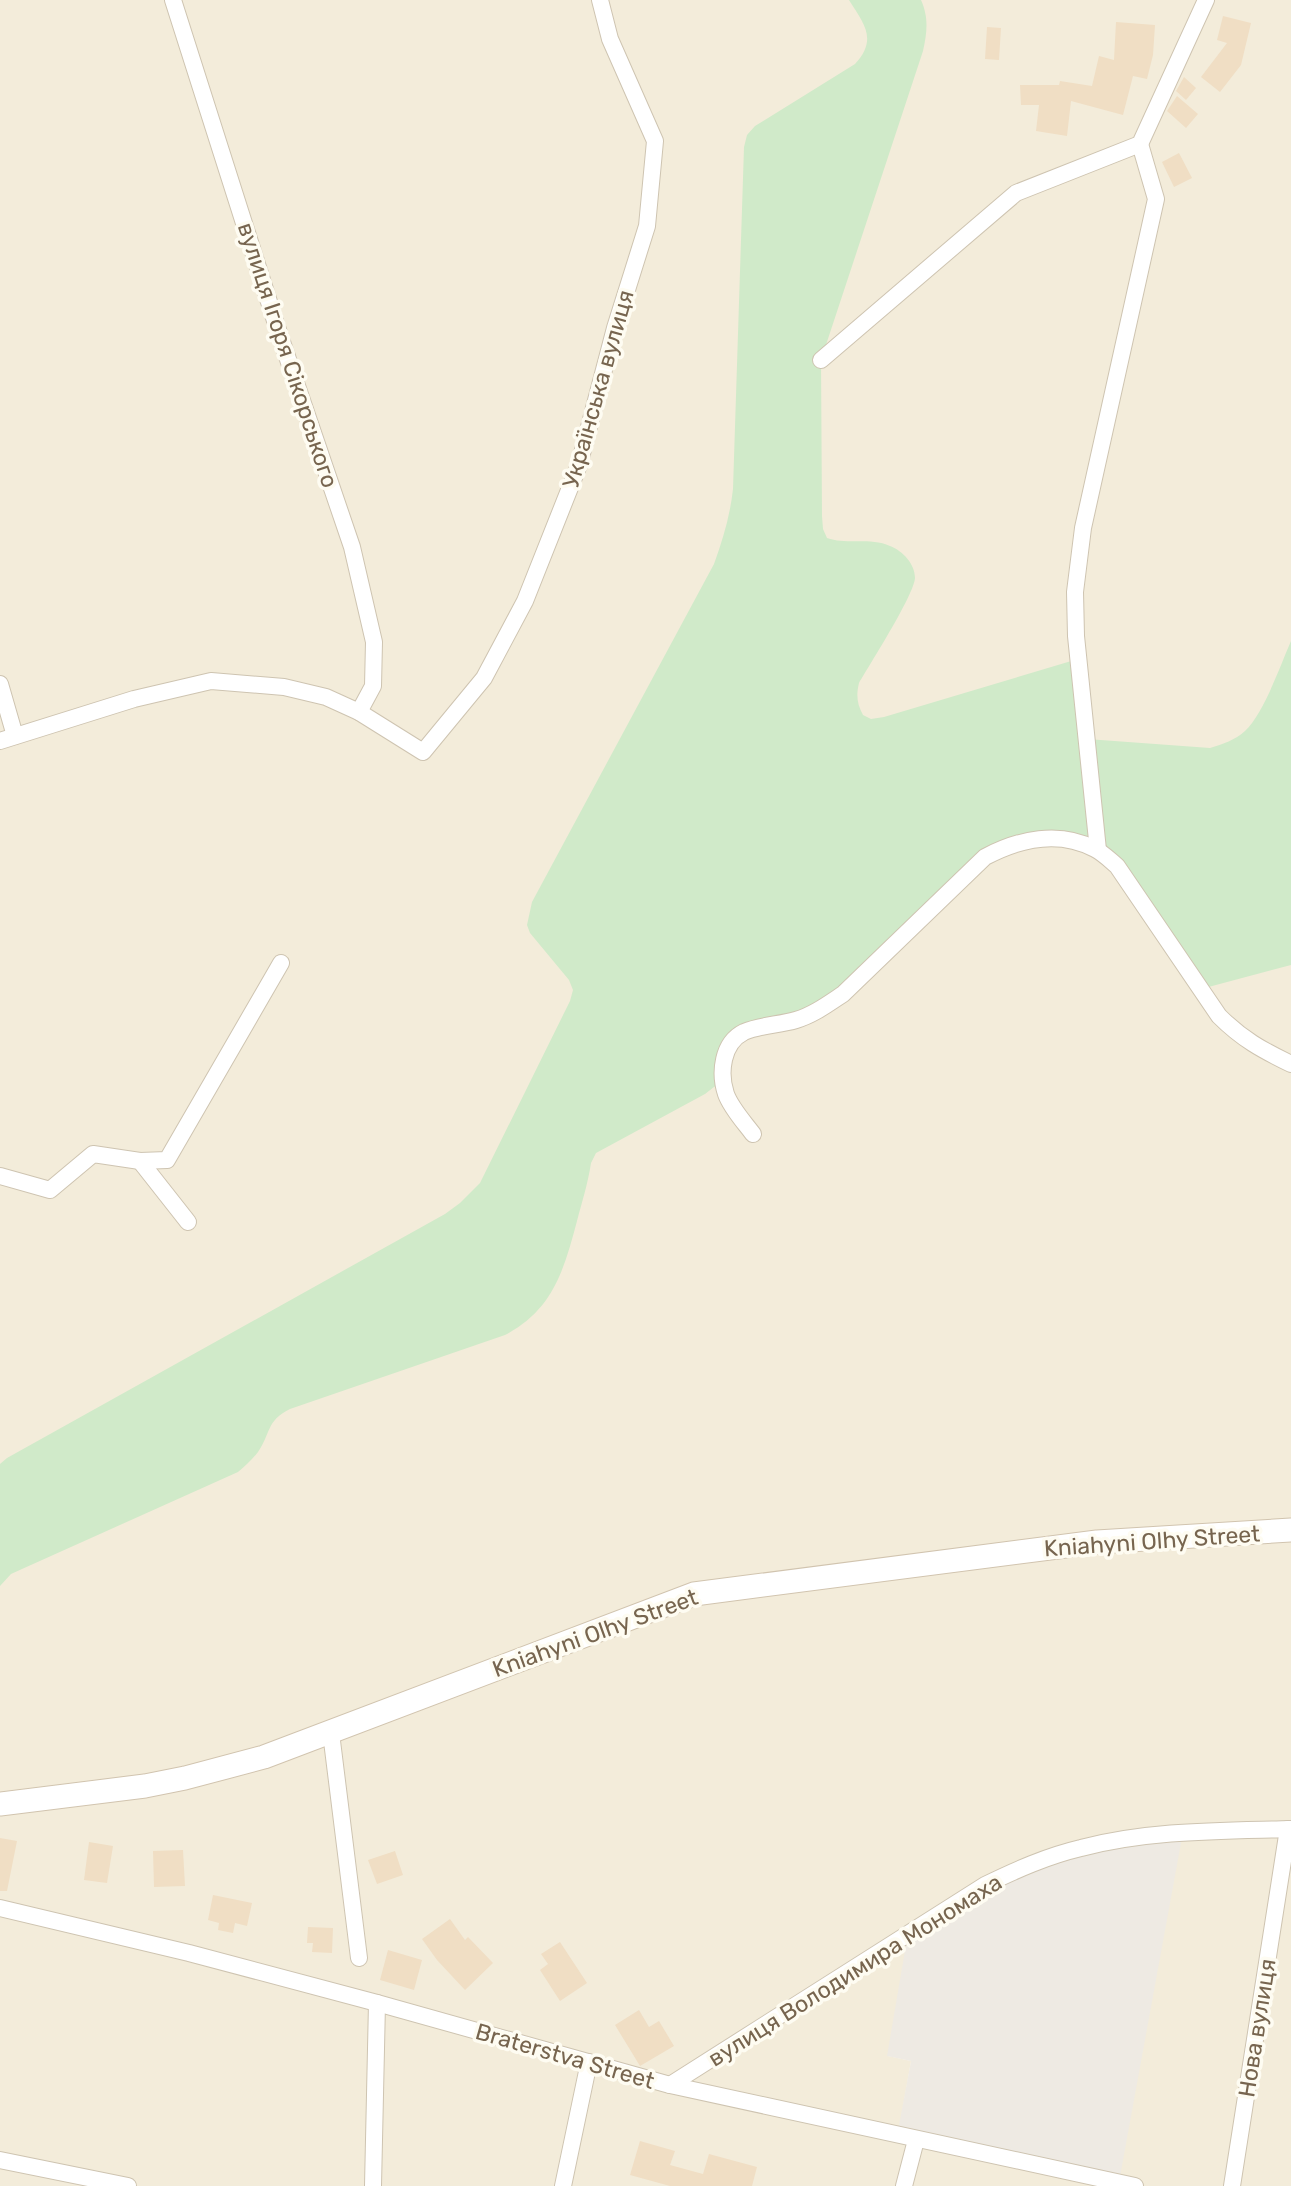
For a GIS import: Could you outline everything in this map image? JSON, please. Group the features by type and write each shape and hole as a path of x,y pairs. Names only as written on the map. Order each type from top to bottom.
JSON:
{"street":[{"name":"вулиця Ігоря Сікорського","path":"173,0 277,327 352,547 374,642 373,686 359,712"},
{"name":"Українська вулиця","path":"359,712 423,752 484,678 525,601 579,466 615,328 648,226 654,141 610,39 600,0"},
{"path":"1098,850 1076,636 1075,592 1083,528 1156,199 1140,144 1206,0"},
{"path":"821,360 1016,193 1140,144"},
{"path":"0,684 7,739 134,699 211,681 284,687 326,697 359,712"},
{"path":"753,1134 726,1095 723,1080 726,1050 733,1039 753,1029 796,1021 811,1015 843,994 985,856 1006,846 1038,839 1061,839 1081,843 1098,850 1117,866 1219,1016 1255,1046 1291,1064"},
{"path":"0,1176 50,1190 93,1154 140,1161 167,1160 281,963"},
{"path":"140,1161 188,1222"},
{"name":"Kniahyni Olhy Street","path":"0,1804 185,1779 264,1757 694,1594 1097,1542 1291,1530"},
{"path":"331,1733 359,1958"},
{"name":"вулиця Володимира Мономаха","path":"670,2085 985,1885 1031,1863 1082,1848 1151,1836 1183,1832 1290,1829"},
{"name":"Нова вулиця","path":"1232,2186 1290,1829"},
{"name":"Braterstva Street","path":"0,1908 189,1953 670,2085 1135,2186"},
{"path":"373,2186 377,2003"},
{"path":"563,2186 589,2062"},
{"path":"904,2186 916,2140"},
{"path":"0,2160 128,2186"}],"shaded area":[{"path":"0,0 1291,0 1291,2186 0,2186","holes":["1183,1833 898,2135 911,2061 888,2056"]},
{"path":"1183,1832 1119,2182 897,2136 911,2061 887,2056 908,1933 1031,1863"}],"green space":[{"path":"849,0 921,0 926,25 923,51 821,360 823,529 827,538 882,543 895,548 913,568 915,578 891,630 859,683 858,699 861,711 871,719 884,717 1078,659 1087,739 1210,748 1237,737 1252,723 1271,689 1291,641 1291,965 1201,989 1131,885 1081,843 1006,846 843,994 734,1039 723,1080 705,1094 596,1153 561,1272 545,1301 535,1314 521,1325 505,1335 290,1409 277,1418 258,1452 238,1472 11,1574 0,1586 0,1464 7,1458 445,1214 480,1183 573,990 569,980 530,933 527,925 532,902 714,564 726,527 733,489 744,147 747,135 755,126 855,64 862,55 866,47 866,32"}],"building":[{"path":"1223,16 1251,23 1241,65 1220,92 1201,77 1227,43 1217,40"},
{"path":"1116,22 1155,25 1153,55 1147,79 1133,76 1123,115 1071,101 1067,136 1036,131 1039,105 1021,105 1020,85 1059,85 1060,81 1092,86 1099,56 1114,60"},
{"path":"987,27 1001,28 999,60 985,59"},
{"path":"1184,77 1196,88 1186,100 1176,91"},
{"path":"1177,96 1198,114 1186,128 1167,111"},
{"path":"1179,153 1192,178 1174,187 1162,162"},
{"path":"0,1838 17,1841 7,1891 0,1891"},
{"path":"89,1842 113,1846 107,1883 84,1880"},
{"path":"183,1850 185,1886 154,1887 153,1851"},
{"path":"395,1851 403,1875 377,1884 368,1860"},
{"path":"213,1895 252,1903 247,1926 235,1923 233,1933 218,1930 219,1923 208,1920"},
{"path":"450,1919 465,1940 468,1937 493,1963 465,1990 422,1939"},
{"path":"308,1927 333,1928 332,1953 312,1952 313,1943 307,1943"},
{"path":"560,1942 587,1983 560,2001 540,1970 548,1964 541,1954"},
{"path":"388,1950 422,1960 414,1990 380,1980"},
{"path":"639,2010 649,2027 659,2021 674,2046 640,2066 615,2025"},
{"path":"640,2141 675,2151 670,2165 703,2174 709,2154 757,2167 752,2186 670,2186 630,2175"}]}
